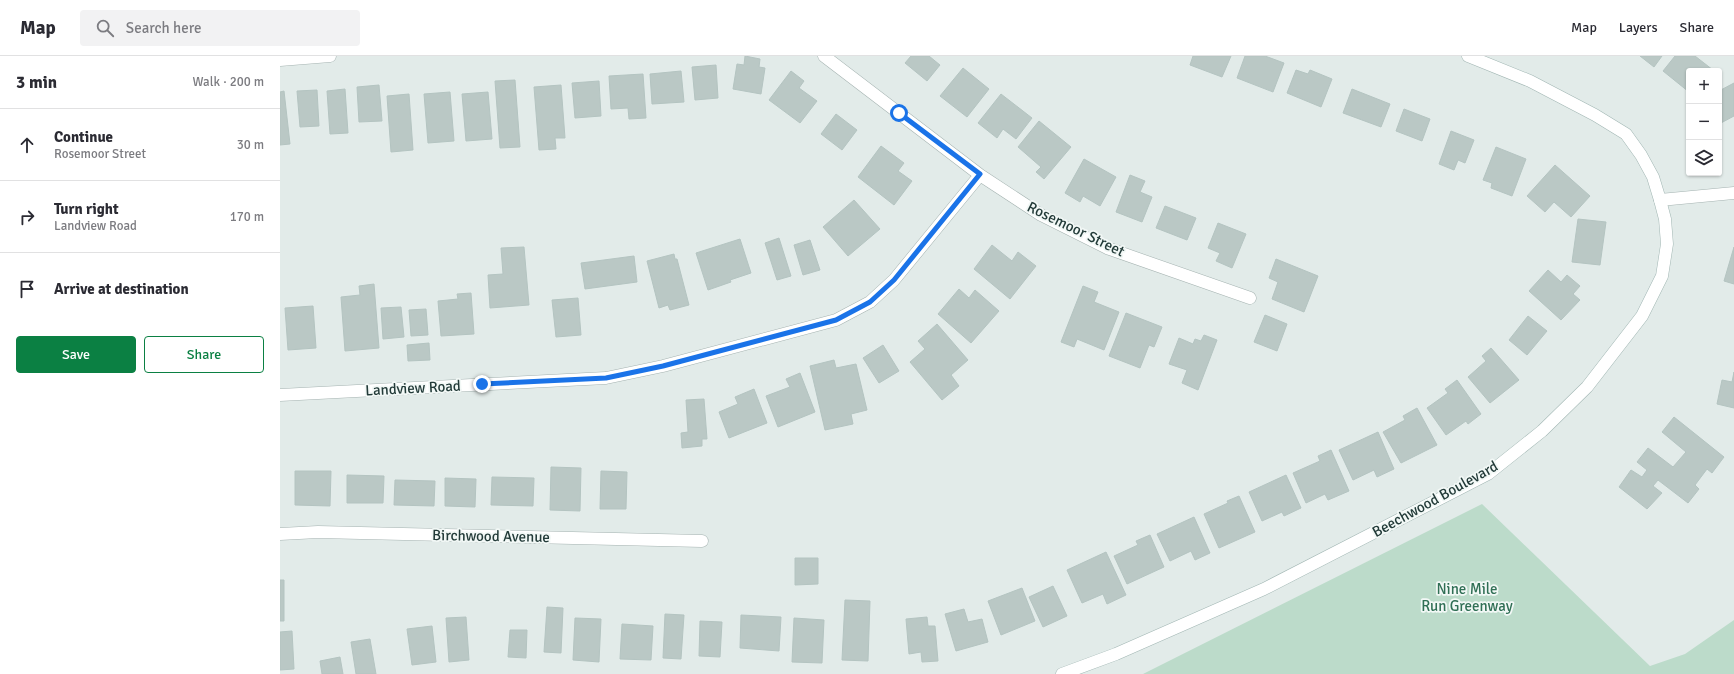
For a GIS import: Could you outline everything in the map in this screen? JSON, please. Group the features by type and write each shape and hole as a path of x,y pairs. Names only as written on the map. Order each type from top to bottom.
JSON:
{"street":[{"path":"280,60 330,56"},
{"name":"Rosemoor Street","path":"824,56 980,174 1041,215 1107,248 1250,298"},
{"name":"Beechwood Boulevard","path":"1062,674 1116,654 1264,589 1488,474 1542,431 1586,387 1642,316 1662,276 1667,238 1665,219 1653,177 1626,134 1595,115 1530,82 1468,56"},
{"name":"Landview Road","path":"280,395 606,378 663,366 836,320 870,302 894,280 980,174"},
{"path":"1660,200 1734,193"},
{"name":"Birchwood Avenue","path":"280,534 318,532 702,541"}],"green space":[{"name":"Nine Mile Run Greenway","path":"1482,504 1650,666 1685,654 1734,620 1734,674 1143,674"}],"building":[{"path":"745,56 760,59 759,67 765,68 761,94 733,89 737,64 744,65"},
{"path":"911,56 929,56 940,65 927,81 905,63"},
{"path":"1193,56 1231,56 1222,77 1190,65"},
{"path":"1245,56 1265,56 1284,63 1273,92 1237,78"},
{"path":"1640,56 1662,56 1654,67"},
{"path":"1675,56 1695,56 1710,68 1686,68 1686,90 1663,71"},
{"path":"716,65 718,98 695,100 692,67"},
{"path":"963,68 989,89 967,117 940,96"},
{"path":"1296,70 1308,74 1310,70 1332,79 1321,107 1287,93"},
{"path":"681,71 684,102 652,104 650,74"},
{"path":"791,71 804,81 799,88 817,101 800,123 769,100"},
{"path":"643,74 646,118 629,119 628,108 611,109 609,76"},
{"path":"515,80 520,147 500,148 495,81"},
{"path":"599,81 601,116 575,118 572,83"},
{"path":"1734,83 1734,116 1722,122 1722,104 1722,89"},
{"path":"379,85 382,121 359,122 357,87"},
{"path":"561,85 565,138 555,138 556,149 539,150 534,87"},
{"path":"345,89 348,133 330,134 327,91"},
{"path":"1352,89 1390,104 1381,127 1343,113"},
{"path":"317,90 319,126 300,127 297,91"},
{"path":"284,91 290,144 280,145 280,92"},
{"path":"450,92 454,141 428,143 424,94"},
{"path":"488,92 492,139 466,141 462,94"},
{"path":"409,94 413,150 391,152 387,96"},
{"path":"1001,94 1032,118 1016,139 1003,129 997,138 978,123"},
{"path":"1404,109 1430,119 1422,141 1396,131"},
{"path":"836,114 857,130 842,150 821,134"},
{"path":"1039,121 1071,147 1044,179 1036,172 1041,167 1018,147"},
{"path":"1451,131 1474,140 1465,163 1458,160 1454,170 1439,164"},
{"path":"881,146 904,163 898,171 912,181 894,205 858,177"},
{"path":"1496,147 1526,159 1512,196 1491,188 1492,183 1483,180"},
{"path":"1084,159 1116,177 1100,206 1083,196 1080,202 1065,193"},
{"path":"1555,165 1590,196 1571,217 1554,202 1545,212 1527,196"},
{"path":"1130,175 1145,181 1140,192 1152,197 1142,222 1116,212"},
{"path":"854,200 880,229 848,256 823,227"},
{"path":"1165,206 1196,218 1187,240 1156,228"},
{"path":"1578,219 1606,222 1600,265 1572,262"},
{"path":"1218,223 1246,234 1232,268 1216,261 1220,253 1208,248"},
{"path":"779,238 791,276 777,280 765,243"},
{"path":"740,239 751,273 730,280 731,282 708,290 696,253"},
{"path":"810,240 820,270 803,275 794,245"},
{"path":"992,245 1012,261 1018,252 1036,266 1010,299 974,269"},
{"path":"524,247 529,305 490,308 488,275 503,274 501,248"},
{"path":"1734,247 1734,284 1724,281"},
{"path":"674,254 675,259 677,259 689,305 670,310 668,305 659,308 647,261"},
{"path":"634,256 637,282 585,289 581,263"},
{"path":"1276,259 1318,276 1304,312 1272,299 1278,282 1269,278"},
{"path":"1548,270 1561,282 1567,275 1580,286 1573,294 1580,300 1561,320 1529,291"},
{"path":"374,284 379,348 345,351 341,297 360,295 359,286"},
{"path":"1083,286 1098,292 1094,302 1119,312 1104,350 1077,339 1074,347 1061,342"},
{"path":"959,289 969,298 975,290 999,311 971,343 938,314"},
{"path":"471,293 474,334 441,336 438,301 458,299 457,294"},
{"path":"578,298 581,335 556,337 552,300"},
{"path":"313,306 316,348 288,350 285,308"},
{"path":"401,307 404,337 383,339 381,308"},
{"path":"426,309 428,335 411,336 409,310"},
{"path":"1126,313 1162,327 1154,347 1149,345 1140,368 1109,356"},
{"path":"1265,315 1287,324 1277,351 1254,342"},
{"path":"1528,316 1547,331 1527,355 1509,340"},
{"path":"937,324 968,360 951,375 959,386 942,400 910,362 925,349 918,341"},
{"path":"1204,335 1217,340 1198,390 1182,383 1187,370 1169,364 1179,338 1193,344 1195,339 1201,341"},
{"path":"429,343 430,360 408,361 407,345"},
{"path":"883,345 899,371 879,383 863,358"},
{"path":"1491,348 1519,380 1490,403 1468,377 1486,361 1482,356"},
{"path":"834,360 836,368 856,364 867,410 851,414 853,424 825,430 810,366"},
{"path":"1734,372 1734,408 1717,404 1722,380 1732,382"},
{"path":"800,373 815,412 778,427 766,396 790,387 786,379"},
{"path":"1457,380 1481,414 1468,424 1466,421 1446,435 1427,408 1448,393 1445,389"},
{"path":"754,389 767,423 729,438 719,412 738,404 735,397"},
{"path":"704,399 707,439 702,439 702,446 682,448 681,433 688,432 686,400"},
{"path":"1417,408 1437,445 1401,463 1383,432 1405,420 1403,416"},
{"path":"1674,417 1724,457 1712,473 1707,469 1695,485 1699,489 1688,503 1658,480 1653,486 1662,493 1647,509 1619,487 1631,470 1642,477 1647,470 1637,462 1648,448 1673,467 1686,452 1662,432"},
{"path":"1378,432 1394,469 1377,477 1374,470 1353,480 1339,450"},
{"path":"1331,450 1349,491 1328,500 1325,494 1306,503 1293,473 1320,461 1318,456"},
{"path":"551,467 581,468 580,511 550,510"},
{"path":"295,471 331,471 330,506 295,505"},
{"path":"601,471 627,472 626,509 600,509"},
{"path":"347,475 384,476 383,503 347,503"},
{"path":"1286,475 1301,508 1284,516 1282,512 1262,521 1249,492"},
{"path":"492,477 534,478 533,506 491,505"},
{"path":"445,478 476,479 475,507 445,506"},
{"path":"395,480 435,481 434,506 394,505"},
{"path":"1239,496 1255,532 1219,548 1204,514"},
{"path":"1194,517 1210,553 1195,560 1191,551 1170,561 1157,534"},
{"path":"1150,535 1164,567 1127,584 1114,556 1138,545 1136,541"},
{"path":"1106,552 1126,595 1107,604 1103,594 1082,603 1067,570"},
{"path":"795,558 818,558 818,584 795,585"},
{"path":"280,580 284,580 284,621 280,621"},
{"path":"1053,586 1067,616 1043,627 1029,597"},
{"path":"1022,588 1035,621 1001,635 988,601"},
{"path":"845,600 870,601 868,661 842,660"},
{"path":"547,607 563,608 561,653 544,652"},
{"path":"964,609 968,622 982,619 988,642 956,651 945,614"},
{"path":"665,614 684,615 681,659 663,658"},
{"path":"741,615 781,617 779,651 740,648"},
{"path":"466,617 469,660 449,662 446,618"},
{"path":"927,617 928,626 935,626 938,661 922,662 921,652 909,654 906,619"},
{"path":"575,618 601,619 599,662 573,660"},
{"path":"794,618 824,620 822,663 792,662"},
{"path":"700,621 722,622 720,657 699,656"},
{"path":"622,624 653,626 651,660 620,659"},
{"path":"432,626 436,662 412,665 407,629"},
{"path":"510,630 527,630 526,658 508,657"},
{"path":"292,631 294,669 280,670 280,632"},
{"path":"370,639 376,674 356,674 351,642"},
{"path":"340,657 343,674 322,674 320,661"}],"route":[{"path":"482,384 606,378 663,366 836,320 870,302 894,280 980,174 899,113"}]}
